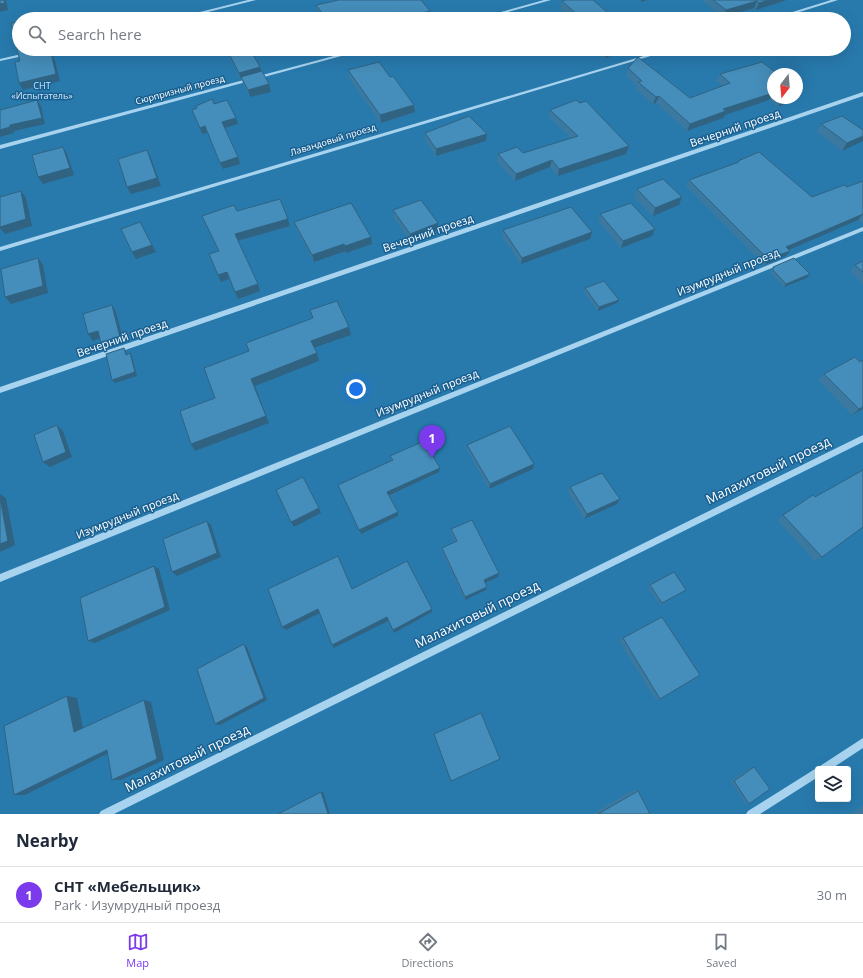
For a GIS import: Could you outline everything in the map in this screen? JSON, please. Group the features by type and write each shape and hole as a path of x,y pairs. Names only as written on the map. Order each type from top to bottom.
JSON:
{"street":[{"path":"203,12 254,0"},
{"path":"504,12 549,0"},
{"path":"796,12 836,0"},
{"path":"0,60 17,56"},
{"name":"Сюрпризный проезд","path":"0,147 339,56"},
{"name":"Лавандовый проезд","path":"0,249 648,56"},
{"name":"Вечерний проезд","path":"0,390 863,94"},
{"name":"Изумрудный проезд","path":"0,578 863,229"},
{"name":"Малахитовый проезд","path":"104,814 863,438"},
{"path":"828,766 863,744"},
{"path":"752,814 815,774"}],"green space":[{"name":"СНТ «Испытатель»","path":"0,0 863,0 863,814 0,814"}],"building":[{"path":"0,0 4,0 5,3 0,4"},
{"path":"339,0 421,0 430,11 321,12 316,5"},
{"path":"593,0 607,12 574,12 562,1"},
{"path":"713,0 768,0 759,3 757,1 726,10"},
{"path":"19,56 52,56 56,74 19,83 15,62 20,61"},
{"path":"230,56 254,56 260,67 239,73"},
{"path":"638,57 690,98 730,83 720,74 762,62 770,68 767,68 767,95 723,109 726,111 690,124 659,96 656,97 638,82 642,81 628,68"},
{"path":"379,62 390,77 393,76 414,105 380,115 348,70"},
{"path":"262,71 269,84 248,90 241,77"},
{"path":"212,99 214,104 227,100 236,118 222,122 238,157 220,163 205,126 200,128 192,110 197,108 196,106"},
{"path":"37,100 42,118 10,125 10,127 0,130 0,110"},
{"path":"576,100 580,103 586,101 629,146 559,169 552,160 516,174 498,154 517,147 523,153 578,136 550,110"},
{"path":"469,116 487,134 436,149 425,133"},
{"path":"842,116 863,130 863,136 847,143 821,124"},
{"path":"63,147 70,168 38,177 32,155"},
{"path":"147,150 157,178 127,187 118,159"},
{"path":"759,152 812,197 844,185 847,187 863,181 863,214 786,247 790,251 768,259 689,180 739,162 738,161"},
{"path":"663,179 682,197 655,208 637,189"},
{"path":"21,191 26,219 0,227 0,197"},
{"path":"280,199 288,219 235,234 258,284 235,292 227,272 218,275 209,254 219,251 202,216 234,205 237,211"},
{"path":"421,200 438,223 410,234 393,210"},
{"path":"351,203 371,237 312,255 294,222"},
{"path":"631,203 655,229 623,241 600,214"},
{"path":"571,207 592,232 522,258 503,230"},
{"path":"140,222 152,245 132,252 121,229"},
{"path":"38,258 43,286 5,297 1,269"},
{"path":"794,258 810,274 786,284 772,269 774,268 773,267"},
{"path":"863,261 863,272 855,265"},
{"path":"604,281 619,300 599,307 585,288"},
{"path":"337,301 349,327 311,341 317,353 251,379 266,416 191,444 180,411 215,398 204,368 249,351 246,343 313,318 310,310"},
{"path":"112,305 120,337 101,343 98,331 88,334 83,314"},
{"path":"124,348 126,355 130,353 135,372 112,380 106,354"},
{"path":"855,357 860,362 863,360 863,407 859,409 824,374"},
{"path":"57,425 66,452 43,462 34,435"},
{"path":"510,426 534,464 490,484 467,445"},
{"path":"424,441 440,468 387,492 398,512 359,530 338,485 393,460 390,456"},
{"path":"863,470 863,527 822,557 783,515 813,495 815,497"},
{"path":"602,473 620,499 587,514 570,487"},
{"path":"303,477 319,508 291,522 276,490"},
{"path":"0,498 8,541 0,544"},
{"path":"472,520 499,573 484,580 487,587 465,597 442,548 457,541 451,529"},
{"path":"207,521 217,553 172,572 163,539"},
{"path":"338,556 352,589 407,561 432,609 393,630 387,617 332,645 318,609 282,627 268,589"},
{"path":"154,566 165,607 88,641 80,598"},
{"path":"674,572 686,590 662,603 650,585"},
{"path":"662,617 700,675 660,699 623,638"},
{"path":"244,644 264,698 215,724 197,669"},
{"path":"67,696 74,732 144,700 157,759 112,780 107,750 14,795 4,726"},
{"path":"481,713 500,759 451,781 434,734"},
{"path":"754,767 770,789 749,804 734,781"},
{"path":"638,791 650,814 598,814"},
{"path":"321,792 328,814 278,814"}],"place":[{"name":"СНТ «Мебельщик»","path":"432,458"}]}
